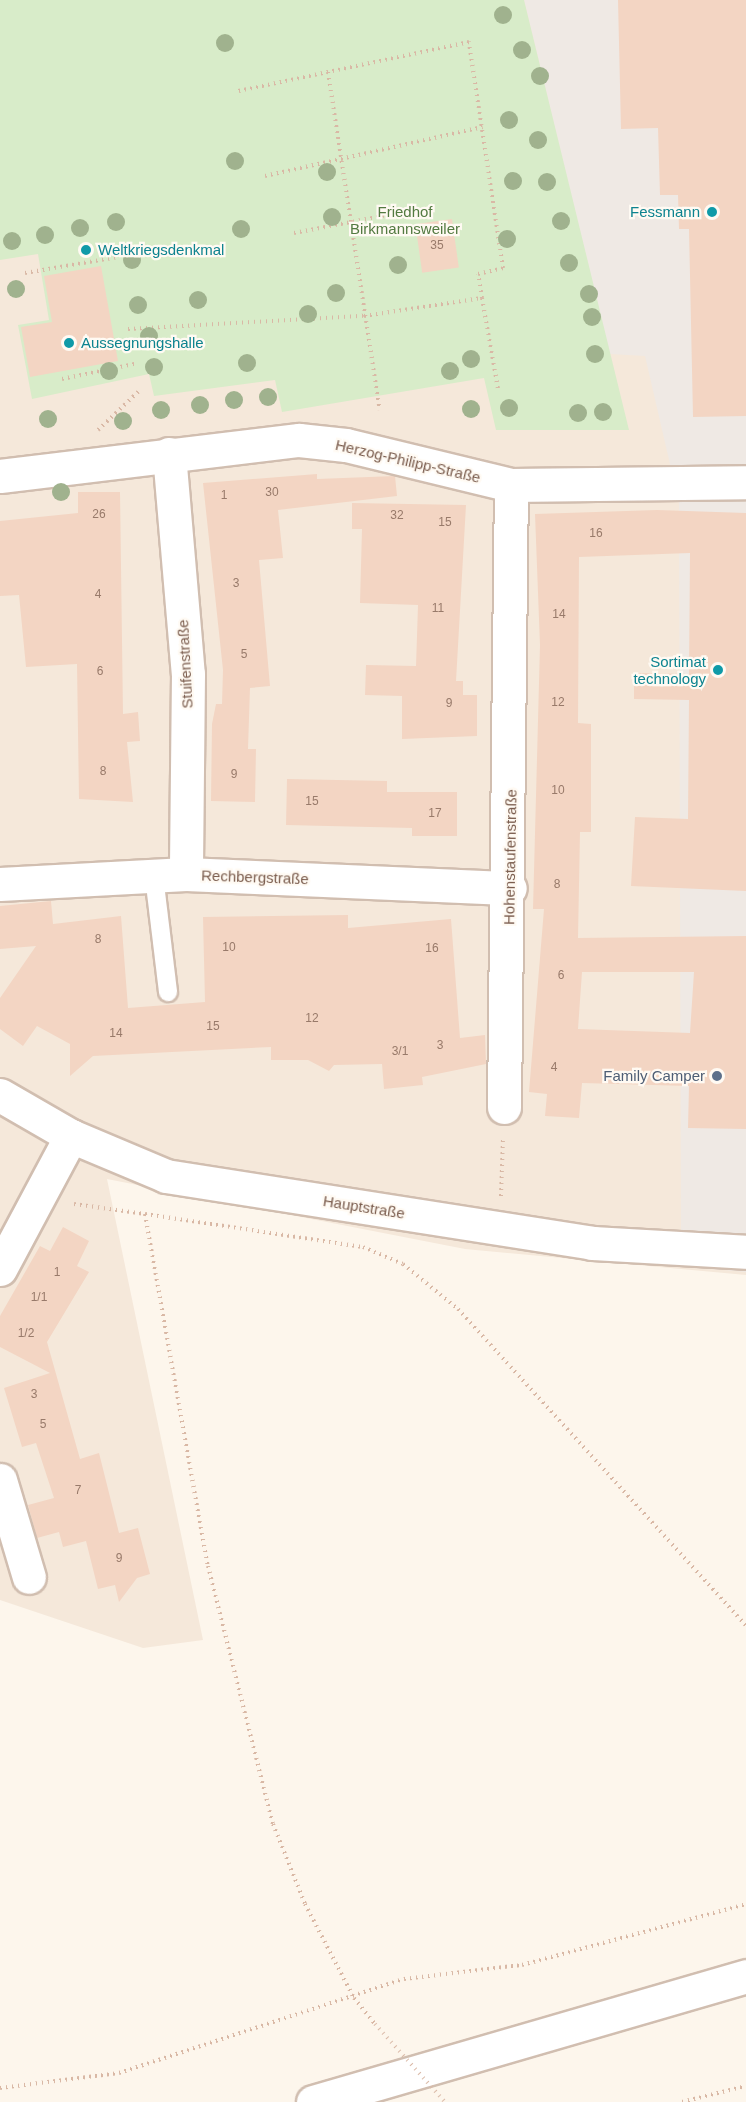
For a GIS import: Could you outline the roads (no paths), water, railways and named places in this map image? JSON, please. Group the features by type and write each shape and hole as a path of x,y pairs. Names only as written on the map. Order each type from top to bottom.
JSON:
{"street":[{"name":"Herzog-Philipp-Straße","path":"0,476 169,454 311,441 510,485 746,482"},
{"name":"Stuifenstraße","path":"169,454 188,674 170,875"},
{"name":"Hohenstaufenstraße","path":"504,1107 510,888 510,485"},
{"name":"Rechbergstraße","path":"0,884 170,875 510,888"},
{"name":"Hauptstraße","path":"0,1095 71,1136 166,1176 592,1243 746,1252"},
{"path":"0,1269 71,1136"},
{"path":"0,1480 29,1577"},
{"path":"313,2102 746,1977"}],"lane":[{"name":"Stuifenstraße","path":"168,992 170,875"}],"place":[{"name":"Fessmann","path":"712,212"},
{"name":"Weltkriegsdenkmal","path":"86,250"},
{"name":"Aussegnungshalle","path":"69,343"},
{"name":"Sortimat technology","path":"718,670"},
{"name":"Family Camper","path":"717,1076"}],"park label":[{"name":"Friedhof Birkmannsweiler","path":"405,220"}]}
